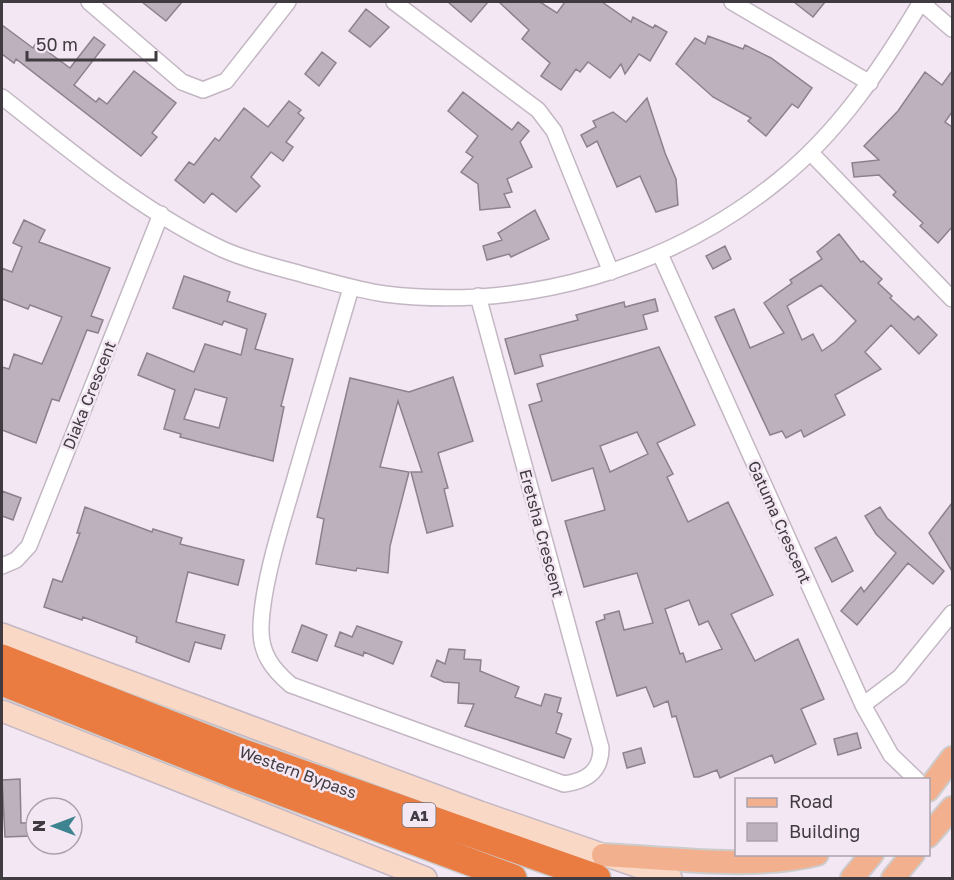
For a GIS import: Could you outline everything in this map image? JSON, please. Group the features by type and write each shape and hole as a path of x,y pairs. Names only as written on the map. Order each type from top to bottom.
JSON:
{"highway":[{"name":"Western Bypass","path":"2,658 241,752 600,867"},
{"name":"Western Bypass","path":"2,682 233,774 513,879"}],"main road":[{"path":"930,786 952,758"},
{"path":"930,834 952,808"},
{"path":"600,867 795,860 813,856"},
{"path":"852,879 871,856"},
{"path":"893,879 912,856"}],"street":[{"path":"89,2 182,82 203,90 226,81 288,2"},
{"path":"394,2 538,110 554,131 611,272"},
{"path":"732,2 870,83"},
{"path":"2,97 101,174 161,214 222,249 257,262 351,288 386,294 454,298 527,292 611,272 660,254 732,213 778,181 810,152 870,83 921,2 952,28"},
{"path":"810,152 952,299"},
{"name":"Diaka Crescent","path":"3,566 16,560 29,546 161,214"},
{"name":"Gatuma Crescent","path":"660,254 863,705 891,755 915,778"},
{"name":"Eretsha Crescent","path":"351,288 283,520 264,603 260,628 264,649 273,670 291,685 564,784 572,783 597,770 601,761 601,748 478,296"},
{"path":"863,705 900,677 952,614"},
{"path":"2,634 480,812 600,867 670,879"},
{"path":"2,711 426,879"}],"building":[{"path":"142,2 182,2 166,21"},
{"path":"448,2 488,2 471,22"},
{"path":"499,2 540,2 557,13 565,2 602,2 631,22 633,17 653,28 655,25 667,32 650,61 639,54 625,74 621,64 610,78 588,62 580,72 576,69 561,90 541,76 550,63 522,39 529,30"},
{"path":"794,2 825,2 813,17"},
{"path":"366,9 389,27 370,47 349,31"},
{"path":"2,25 33,48 36,43 70,68 94,37 105,45 74,85 96,102 99,98 107,104 134,71 176,103 152,133 157,137 141,156 16,59 14,63 2,54"},
{"path":"708,36 743,49 745,45 771,58 812,88 798,108 792,104 766,136 748,121 751,118 713,97 676,64 695,38 705,44"},
{"path":"322,52 336,63 319,86 305,74"},
{"path":"952,71 952,112 945,122 952,127 952,227 938,243 920,226 923,223 893,195 896,192 879,175 854,177 852,163 879,160 864,146 898,111 925,72 942,85"},
{"path":"463,92 512,130 518,122 529,131 520,142 532,167 507,179 512,192 504,194 510,207 480,210 478,184 461,172 473,157 466,152 478,136 448,111"},
{"path":"647,98 676,179 678,205 656,212 640,176 617,187 597,141 587,147 581,135 596,127 593,121 613,112 626,122"},
{"path":"289,101 301,110 298,113 304,118 286,142 293,147 283,161 271,152 251,177 260,186 236,212 212,193 204,203 175,180 189,162 194,165 215,138 219,141 244,108 268,127"},
{"path":"535,210 549,239 511,257 509,254 487,260 483,246 502,240 498,233"},
{"path":"24,220 45,230 39,242 110,268 91,316 103,320 98,333 87,330 59,401 52,399 36,443 2,430 2,367 9,369 14,354 42,364 62,317 30,305 28,309 2,299 2,268 12,272 22,247 13,243"},
{"path":"839,234 861,262 863,261 882,279 878,283 892,296 890,298 914,320 918,316 937,335 919,354 891,325 865,352 881,369 835,395 845,415 804,437 801,430 786,438 782,431 770,435 715,317 734,309 750,348 784,333 764,303 792,283 790,280 822,259 817,252","holes":["821,285 856,321 835,342 822,351 813,334 802,340 787,306"]},
{"path":"725,246 731,259 713,269 706,256"},
{"path":"184,276 230,292 227,301 266,314 255,349 293,359 281,406 284,407 273,461 180,437 181,434 164,429 175,390 138,375 147,353 194,372 205,344 241,355 247,329 224,321 222,325 173,308","holes":["195,389 227,398 219,428 184,419"]},
{"path":"655,299 658,311 643,315 647,329 540,355 543,366 515,374 505,339 578,320 576,315 624,302 625,307"},
{"path":"659,347 695,425 657,443 673,474 667,477 688,522 728,502 773,595 731,614 755,661 798,639 824,699 801,709 816,744 775,763 772,755 720,778 717,770 694,777 676,716 672,717 668,701 654,707 646,687 617,696 596,622 605,619 604,615 619,611 624,630 653,623 637,573 584,587 565,521 605,510 593,468 552,481 529,405 542,401 537,384","holes":["637,432 648,454 610,472 600,446","689,600 699,625 708,621 722,649 686,662 683,653 680,654 665,609"]},
{"path":"453,377 473,441 438,453 448,488 444,489 453,526 427,533 411,472 422,472 398,401 380,467 409,472 390,546 388,573 357,568 356,571 316,564 324,519 317,517 350,378 409,392"},
{"path":"2,491 21,498 13,520 2,516"},
{"path":"952,503 952,571 929,533"},
{"path":"85,507 152,532 153,529 182,538 180,544 244,560 238,585 188,572 176,622 225,635 221,649 195,642 189,662 136,642 137,637 83,617 82,620 44,607 53,579 62,582 80,533 77,533"},
{"path":"880,507 887,518 944,571 933,584 908,563 857,625 841,611 861,587 864,592 896,553 876,534 865,516"},
{"path":"836,537 853,571 832,582 815,548"},
{"path":"302,625 327,635 317,661 292,652"},
{"path":"357,626 402,642 393,664 364,652 363,656 335,646 340,632 352,637"},
{"path":"449,649 465,650 464,659 481,660 480,671 519,687 515,697 541,706 545,694 561,698 557,712 562,714 556,733 571,739 564,758 465,726 474,704 458,703 459,683 444,682 431,676 437,660 445,664"},
{"path":"857,733 861,748 838,755 834,739"},
{"path":"641,748 645,763 627,768 623,753"},
{"path":"20,779 21,823 24,823 24,836 5,837 2,780"}]}
